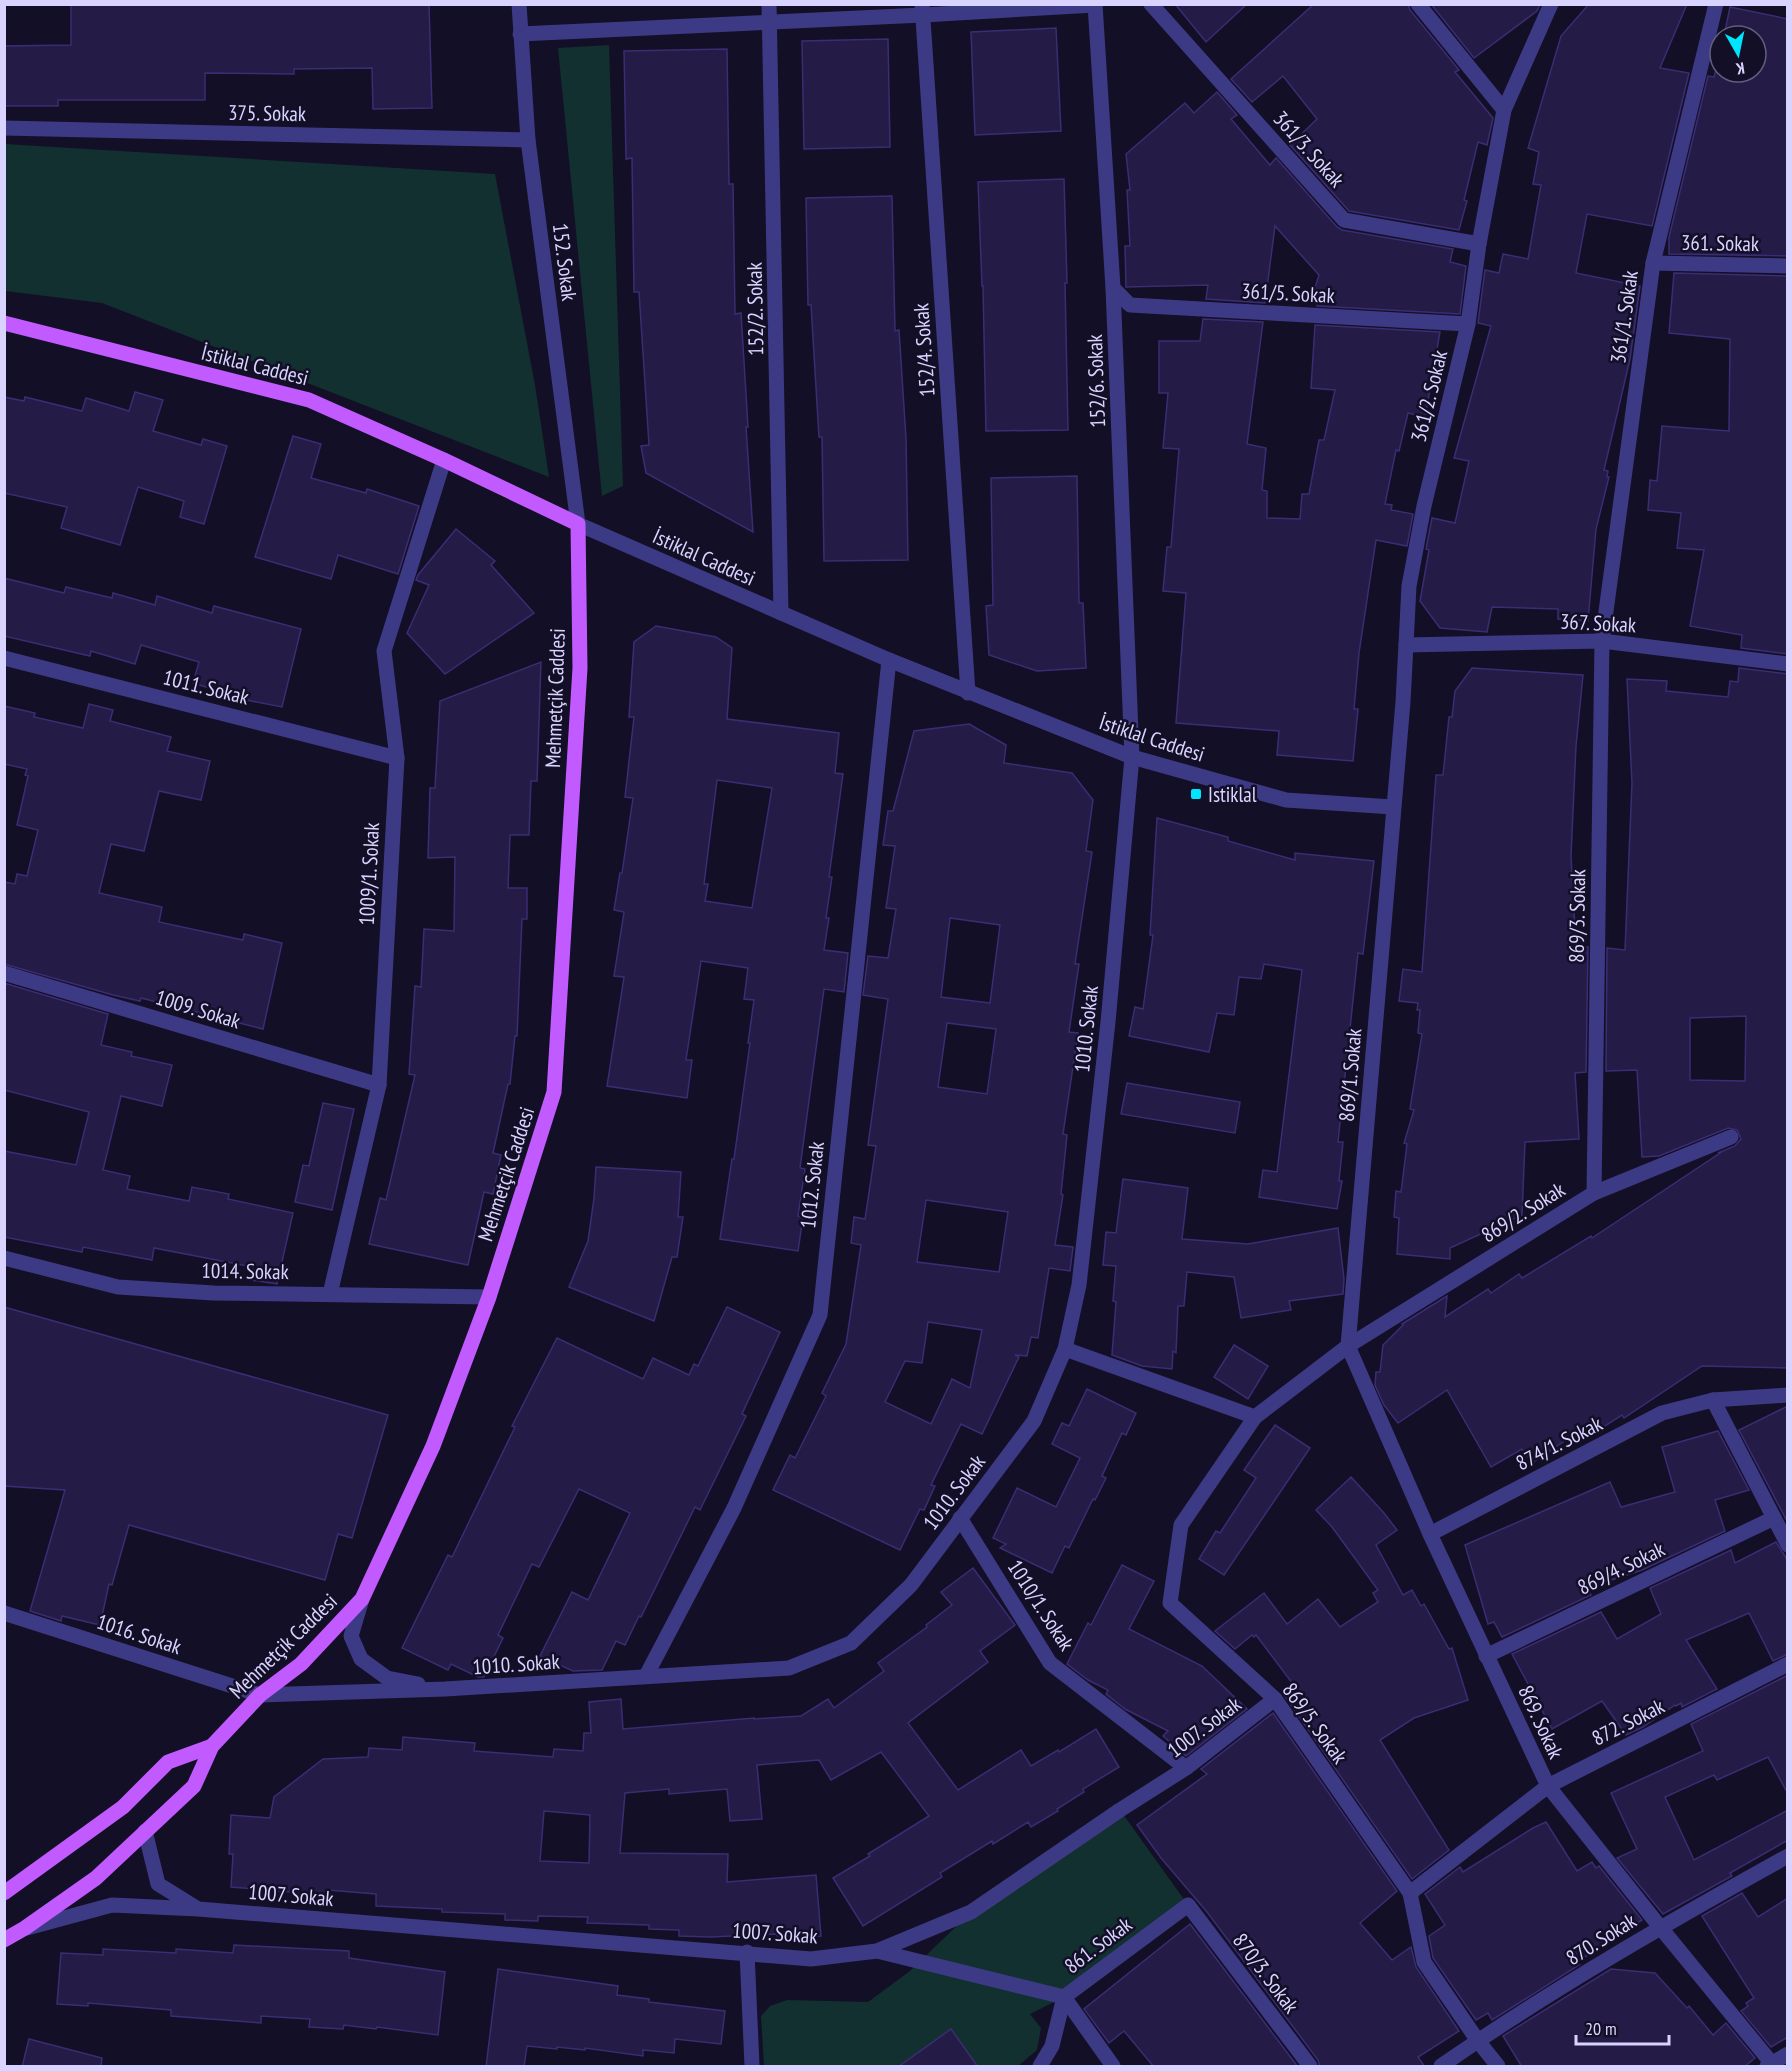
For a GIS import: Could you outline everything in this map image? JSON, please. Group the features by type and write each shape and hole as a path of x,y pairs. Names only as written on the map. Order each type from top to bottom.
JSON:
{"main road":[{"name":"İstiklal Caddesi","path":"4,323 309,400 444,460 578,524"},
{"name":"Mehmetçik Caddesi","path":"4,1941 96,1878 194,1786 212,1746 260,1695 301,1664 362,1599 434,1446 489,1297 554,1092 580,668 578,524"},
{"name":"Mehmetçik Caddesi","path":"4,1893 123,1807 168,1762 212,1746"}],"street":[{"name":"152. Sokak","path":"519,4 528,140 578,524"},
{"name":"152/2. Sokak","path":"769,4 781,613"},
{"name":"361/3. Sokak","path":"1151,4 1344,220 1479,244"},
{"path":"1418,4 1504,110"},
{"name":"361/2. Sokak","path":"1393,807 1403,702 1409,586 1424,506 1468,324 1479,244 1504,110 1551,4"},
{"name":"361/1. Sokak","path":"1602,641 1653,263 1716,4"},
{"path":"520,33 770,21 923,10 1095,5"},
{"name":"152/6. Sokak","path":"1095,5 1113,288 1132,757"},
{"name":"152/4. Sokak","path":"923,10 968,693"},
{"name":"375. Sokak","path":"4,128 528,140"},
{"name":"361. Sokak","path":"1653,263 1788,266"},
{"name":"361/5. Sokak","path":"1113,288 1130,305 1468,324"},
{"name":"1009/1. Sokak","path":"330,1293 379,1085 397,758 384,651 444,460"},
{"name":"İstiklal Caddesi","path":"578,524 889,660 1132,757 1286,800 1393,807"},
{"name":"367. Sokak","path":"1406,645 1602,641 1788,664"},
{"name":"869/3. Sokak","path":"1594,1192 1602,641"},
{"name":"1011. Sokak","path":"4,658 397,758"},
{"name":"1012. Sokak","path":"646,1676 734,1508 820,1315 889,660"},
{"name":"1010. Sokak","path":"260,1695 445,1689 789,1668 850,1643 910,1585 1034,1421 1065,1349 1079,1285 1108,1022 1132,757"},
{"name":"869/1. Sokak","path":"1348,1346 1393,807"},
{"name":"1009. Sokak","path":"4,973 379,1085"},
{"name":"869/2. Sokak","path":"1348,1346 1594,1192 1731,1137"},
{"name":"1014. Sokak","path":"4,1258 118,1287 214,1293 489,1297"},
{"name":"869/5. Sokak","path":"1348,1346 1255,1417 1181,1525 1170,1603 1275,1699 1410,1893 1424,1962 1498,2067"},
{"name":"869. Sokak","path":"1348,1346 1430,1534 1548,1786 1771,2065"},
{"path":"1065,1349 1255,1417"},
{"name":"874/1. Sokak","path":"1430,1534 1662,1413 1713,1400 1788,1395"},
{"path":"1713,1400 1788,1545"},
{"name":"1010/1. Sokak","path":"960,1518 1050,1663 1186,1768"},
{"name":"869/4. Sokak","path":"1486,1656 1774,1518"},
{"path":"362,1599 351,1636 361,1659 387,1678 445,1689"},
{"name":"1016. Sokak","path":"4,1613 260,1695"},
{"name":"872. Sokak","path":"1410,1893 1548,1786 1788,1664"},
{"name":"1007. Sokak","path":"25,1928 112,1905 198,1909 812,1959 877,1951 971,1912 1120,1810 1186,1768 1275,1699"},
{"path":"145,1831 159,1884 198,1909"},
{"name":"870. Sokak","path":"1440,2067 1660,1927 1788,1856"},
{"name":"861. Sokak","path":"1040,2067 1052,2046 1064,1997 1188,1905"},
{"name":"870/3. Sokak","path":"1188,1905 1310,2067"},
{"path":"877,1951 1064,1997 1113,2067"},
{"path":"747,1952 752,2067"},
{"path":"1771,2065 1788,2054"}],"green space":[{"path":"609,45 623,486 602,496 558,48"},
{"path":"5,144 495,174 535,385 549,477 102,303 5,291"},
{"path":"1120,1810 1188,1905 1064,1997 1030,2014 1041,2028 1037,2050 1018,2066 764,2066 761,2016 770,2006 787,2000 868,2002 910,1971 971,1912"}],"building":[{"path":"71,4 429,4 432,108 373,109 372,68 294,69 294,74 205,73 205,100 58,100 58,106 4,106 4,46 71,45"},
{"path":"1175,4 1247,4 1206,42"},
{"path":"1314,4 1408,4 1410,10 1459,70 1455,72 1493,118 1487,145 1478,142 1459,230 1349,211 1290,145 1317,119 1283,76 1252,102 1231,79"},
{"path":"1431,4 1540,4 1537,11 1474,58"},
{"path":"1589,4 1687,4 1660,68 1689,73 1652,226 1587,214 1576,273 1640,286 1630,359 1604,470 1608,471 1607,477 1609,477 1596,529 1588,621 1558,619 1558,609 1492,607 1487,632 1440,628 1420,601 1429,550 1426,549 1432,518 1455,523 1469,461 1454,458 1491,326 1478,323 1485,270 1499,273 1503,254 1528,259 1541,185 1533,184 1539,152 1528,148 1561,36"},
{"path":"1730,7 1788,19 1788,256 1669,254 1669,237 1708,76 1708,84 1768,84 1768,24 1726,24"},
{"path":"1056,28 1061,131 975,135 971,32"},
{"path":"888,39 890,147 804,149 802,41"},
{"path":"727,49 729,184 733,184 735,314 741,313 753,532 646,473 641,446 649,445 639,292 634,292 632,158 626,159 624,51"},
{"path":"1217,92 1237,115 1231,119 1270,165 1276,158 1337,227 1342,230 1453,249 1450,262 1466,266 1460,314 1317,306 1318,295 1313,294 1319,275 1275,226 1265,303 1206,299 1208,285 1126,287 1125,246 1130,246 1127,190 1130,190 1126,154 1185,103 1194,113"},
{"path":"1064,179 1068,430 986,431 978,182"},
{"path":"892,196 895,331 899,330 906,438 908,560 824,561 822,437 819,437 811,305 808,305 806,198"},
{"path":"1674,273 1788,276 1788,654 1741,648 1742,635 1690,626 1704,550 1677,548 1681,513 1648,510 1650,480 1657,481 1662,426 1729,431 1730,339 1669,333"},
{"path":"1203,319 1263,322 1247,444 1266,448 1262,490 1267,491 1267,518 1300,519 1302,494 1309,494 1319,440 1324,440 1335,390 1311,388 1315,325 1440,332 1425,417 1408,413 1399,451 1396,450 1385,504 1392,505 1391,510 1413,514 1407,546 1376,540 1359,653 1354,709 1358,709 1353,761 1277,755 1279,731 1176,723 1186,593 1163,591 1167,547 1171,547 1179,449 1163,448 1168,393 1159,393 1159,341 1200,341"},
{"path":"135,392 163,400 153,431 201,445 203,439 227,446 204,524 180,517 184,501 138,487 120,545 61,528 67,507 4,493 4,397 24,401 25,397 82,411 86,398 129,411"},
{"path":"293,436 321,444 311,478 366,493 367,489 419,506 398,574 338,555 331,579 255,557"},
{"path":"1077,476 1079,603 1083,603 1086,668 1037,671 989,655 986,606 993,605 991,478"},
{"path":"456,529 495,561 491,565 534,613 445,674 407,633 429,585 416,580 418,575"},
{"path":"4,578 64,593 66,587 112,598 113,593 155,605 157,596 212,613 214,606 301,629 282,707 251,701 193,683 199,662 141,645 135,664 91,651 90,656 4,636"},
{"path":"656,626 716,637 732,648 727,719 839,733 835,773 843,774 829,877 832,877 824,950 848,953 844,992 824,989 800,1168 805,1169 798,1216 803,1217 798,1251 720,1239 750,1043 748,1043 754,1000 744,999 748,968 701,961 686,1060 692,1060 687,1098 607,1086 624,977 614,976 624,912 614,910 633,798 625,797 634,717 629,717 634,642","holes":["717,780 772,788 752,908 705,901 708,884 704,884"]},
{"path":"541,662 537,781 531,781 529,835 510,835 508,888 527,888 527,919 522,919 517,1036 515,1036 510,1084 508,1084 493,1153 501,1155 493,1194 484,1192 468,1265 369,1244 380,1198 386,1200 415,1075 409,1074 415,986 421,987 424,929 454,931 455,857 428,858 430,788 435,788 440,701"},
{"path":"1472,668 1583,675 1576,746 1571,856 1576,946 1588,947 1586,1072 1575,1073 1579,1139 1525,1142 1522,1215 1450,1248 1450,1259 1397,1254 1399,1218 1394,1217 1396,1191 1401,1192 1407,1144 1404,1143 1414,1110 1410,1109 1422,1034 1418,1033 1420,1010 1417,1010 1418,1003 1399,1001 1403,969 1422,972 1436,775 1443,775 1449,717 1452,717 1455,691"},
{"path":"1739,668 1788,674 1788,1368 1702,1366 1624,1418 1622,1415 1586,1438 1581,1430 1532,1463 1522,1449 1491,1467 1447,1390 1398,1423 1384,1405 1375,1385 1376,1372 1380,1372 1383,1345 1402,1324 1447,1296 1445,1317 1488,1289 1491,1293 1519,1274 1522,1278 1591,1236 1592,1238 1720,1153 1718,1153 1735,1146 1741,1139 1737,1130 1728,1128 1659,1156 1642,1157 1637,1070 1606,1071 1607,948 1625,950 1632,783 1627,679 1667,681 1666,691 1728,697 1730,681 1738,682","holes":["1746,1016 1745,1081 1690,1080 1690,1018"]},
{"path":"89,704 113,710 110,721 171,737 167,751 210,761 201,800 159,791 144,851 111,844 99,893 162,907 159,922 243,940 244,934 282,943 263,1029 141,998 140,1001 113,995 4,964 4,882 15,884 17,874 27,876 38,830 17,825 28,776 25,775 27,769 4,764 4,706 35,713 34,717 83,728"},
{"path":"969,724 1006,745 1004,763 1072,773 1093,800 1086,851 1092,852 1075,964 1079,964 1069,1032 1078,1033 1063,1134 1067,1135 1061,1194 1063,1195 1055,1245 1073,1247 1070,1271 1049,1268 1038,1338 1031,1337 1027,1356 1015,1355 1019,1357 982,1434 961,1424 931,1485 935,1486 924,1510 920,1509 900,1550 773,1490 790,1455 795,1458 826,1396 822,1393 846,1344 861,1245 851,1243 854,1217 865,1219 876,1146 868,1145 888,999 863,995 868,956 888,958 896,909 886,908 895,846 883,845 888,811 893,811 914,731","holes":["950,918 1000,925 990,1003 941,997","947,1023 996,1029 987,1094 938,1087","926,1200 1008,1212 999,1272 917,1262","928,1322 982,1330 970,1388 952,1379 931,1424 885,1402 905,1361 922,1363"]},
{"path":"1157,818 1228,837 1228,841 1295,860 1295,853 1374,861 1363,954 1358,953 1338,1142 1343,1142 1339,1181 1342,1181 1337,1209 1259,1197 1263,1170 1277,1172 1302,970 1264,964 1261,979 1239,977 1234,1015 1217,1013 1209,1052 1129,1036 1135,1007 1143,1009 1153,935 1150,935"},
{"path":"4,983 108,1014 101,1045 132,1052 131,1056 172,1065 162,1106 121,1096 103,1170 130,1176 127,1189 189,1201 192,1187 229,1194 228,1199 293,1213 277,1284 250,1280 253,1267 154,1248 152,1260 83,1247 82,1252 4,1237 4,1151 76,1165 89,1112 4,1090"},
{"path":"1127,1083 1240,1102 1235,1133 1121,1114"},
{"path":"323,1103 354,1109 332,1210 295,1202 303,1165 309,1166"},
{"path":"596,1167 681,1172 678,1217 683,1217 677,1257 672,1257 654,1321 569,1287 588,1241"},
{"path":"1123,1179 1188,1188 1182,1239 1248,1244 1338,1228 1344,1279 1343,1294 1289,1301 1291,1310 1241,1318 1234,1277 1187,1272 1184,1306 1178,1306 1176,1353 1173,1351 1172,1369 1142,1366 1112,1355 1116,1266 1103,1265 1106,1232 1116,1233"},
{"path":"4,1307 388,1415 352,1538 338,1534 325,1580 129,1525 112,1585 109,1584 100,1625 62,1616 61,1621 30,1611 65,1490 4,1486"},
{"path":"727,1307 780,1332 742,1414 746,1416 700,1510 695,1507 625,1645 616,1641 602,1670 573,1671 540,1656 572,1592 588,1600 630,1513 579,1489 539,1567 532,1564 498,1635 503,1638 484,1677 478,1677 451,1664 448,1670 402,1648 448,1555 452,1557 515,1427 512,1426 557,1338 643,1379 653,1358 689,1375 694,1364 698,1366"},
{"path":"1234,1345 1268,1366 1248,1399 1214,1377"},
{"path":"1087,1389 1136,1413 1126,1435 1122,1433 1102,1476 1106,1478 1095,1500 1093,1499 1069,1548 1065,1546 1052,1573 1000,1548 1006,1544 993,1538 1017,1488 1056,1507 1080,1458 1052,1444 1062,1423 1069,1426"},
{"path":"1788,1406 1788,1523 1739,1430"},
{"path":"1275,1425 1310,1448 1224,1575 1199,1559 1216,1531 1220,1533 1256,1478 1244,1470"},
{"path":"1718,1431 1749,1490 1715,1500 1725,1531 1642,1570 1587,1588 1591,1595 1502,1637 1494,1622 1488,1624 1465,1545 1610,1482 1621,1507 1675,1492 1662,1447"},
{"path":"1351,1477 1397,1530 1376,1545 1403,1595 1412,1590 1421,1606 1424,1604 1449,1649 1452,1648 1468,1700 1414,1718 1380,1740 1449,1850 1412,1879 1284,1695 1296,1688 1256,1635 1254,1637 1252,1635 1235,1649 1215,1631 1264,1593 1287,1624 1318,1599 1340,1627 1378,1602 1373,1593 1378,1590 1332,1527 1316,1510"},
{"path":"1776,1542 1788,1561 1788,1654 1773,1661 1749,1613 1686,1640 1717,1689 1682,1707 1681,1703 1675,1705 1643,1727 1626,1735 1602,1701 1552,1729 1512,1654 1601,1612 1617,1639 1661,1614 1650,1588 1731,1550 1735,1563"},
{"path":"1122,1565 1154,1581 1129,1629 1202,1666 1247,1709 1186,1756 1163,1736 1168,1731 1125,1709 1106,1694 1108,1690 1088,1680 1067,1664 1088,1623 1091,1625"},
{"path":"973,1568 1015,1625 980,1651 988,1662 908,1723 958,1790 1021,1750 1031,1766 1096,1729 1119,1767 1083,1789 1084,1792 1057,1809 1058,1811 1031,1827 1028,1822 993,1844 992,1841 940,1873 942,1877 863,1926 833,1878 929,1816 881,1752 831,1780 819,1760 757,1765 762,1819 730,1821 727,1789 669,1794 669,1789 625,1793 620,1853 728,1854 727,1882 816,1875 821,1936 777,1939 777,1934 679,1936 679,1930 649,1929 649,1925 587,1923 588,1917 538,1916 538,1921 505,1920 505,1914 442,1912 442,1909 376,1906 376,1894 328,1890 328,1895 231,1887 233,1854 229,1854 231,1815 270,1818 274,1797 323,1759 368,1757 369,1748 402,1750 403,1737 475,1743 474,1751 553,1757 554,1749 583,1751 584,1733 591,1733 589,1702 621,1699 623,1729 801,1716 828,1699 834,1708 884,1671 878,1663 927,1627 926,1625 952,1605 941,1592","holes":["544,1811 590,1815 589,1863 540,1861"]},
{"path":"1788,1675 1788,1794 1768,1757 1717,1780 1714,1775 1665,1797 1694,1860 1788,1810 1788,1840 1730,1873 1732,1876 1663,1914 1617,1858 1637,1849 1611,1793 1703,1751 1691,1724"},
{"path":"1273,1713 1397,1891 1360,1923 1392,1960 1411,1947 1416,1967 1459,2031 1418,2057 1425,2067 1320,2067 1318,2060 1207,1912 1161,1858 1137,1825 1207,1774 1201,1769"},
{"path":"1546,1822 1577,1871 1592,1862 1596,1868 1599,1866 1642,1920 1572,1965 1579,1965 1492,2020 1488,2013 1476,2020 1433,1958 1429,1936 1445,1925 1425,1894 1460,1867 1463,1872"},
{"path":"1742,1893 1758,1917 1788,1898 1788,2037 1771,2047 1741,2011 1748,2006 1746,2003 1754,1998 1702,1916"},
{"path":"1190,1924 1298,2067 1154,2067 1124,2031 1109,2043 1084,2009"},
{"path":"234,1945 349,1951 349,1958 445,1972 438,2035 377,2027 376,2029 344,2025 343,2029 309,2027 310,2019 261,2016 261,2023 171,2016 171,2010 88,2003 88,2006 57,2004 61,1953 103,1955 103,1949 176,1953 176,1949 233,1953"},
{"path":"498,1969 618,1986 617,1995 649,1999 649,2002 725,2011 721,2044 675,2039 674,2053 643,2050 643,2056 585,2048 585,2050 527,2046 524,2067 486,2067"},
{"path":"1611,1969 1655,1973 1687,2008 1689,2006 1713,2035 1726,2023 1755,2058 1744,2067 1522,2067 1503,2036"},
{"path":"951,2029 978,2067 898,2067"},
{"path":"29,2039 102,2058 101,2067 22,2067"}],"place":[{"name":"Istiklal","path":"1196,794"}]}
